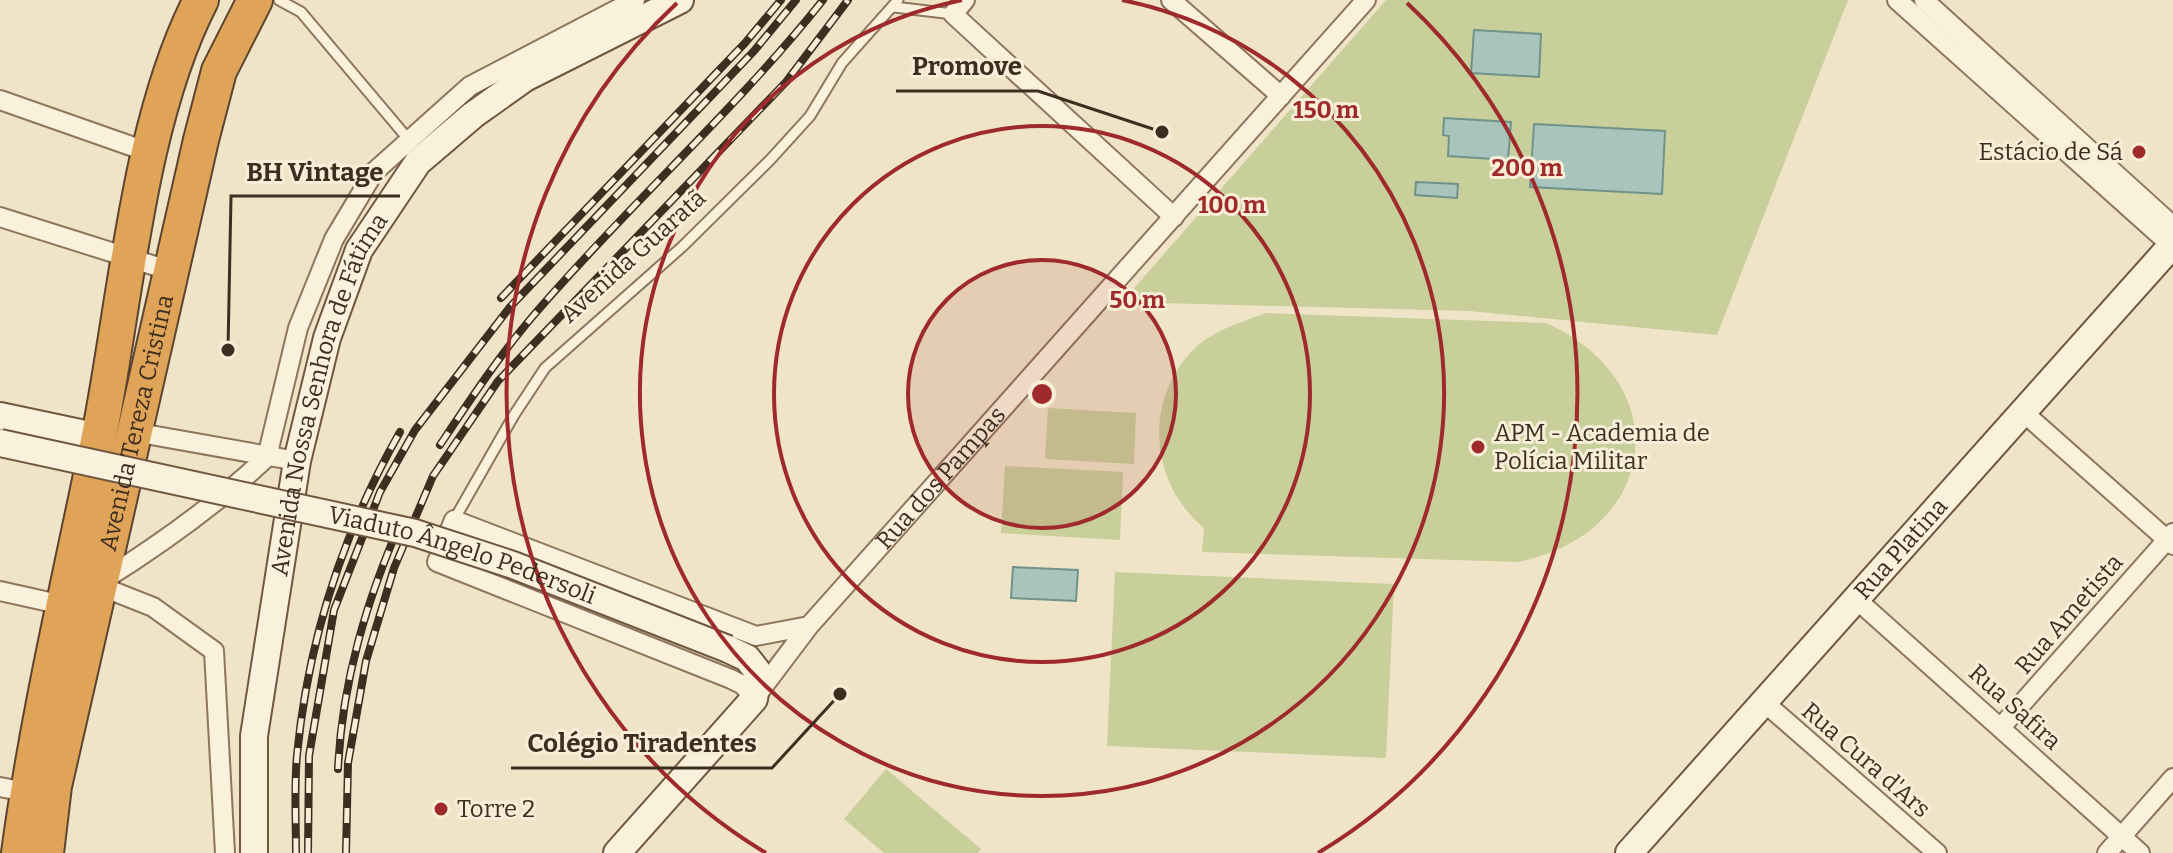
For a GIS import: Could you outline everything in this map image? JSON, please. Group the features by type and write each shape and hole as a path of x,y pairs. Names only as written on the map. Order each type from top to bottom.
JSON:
{"highway":[{"name":"Avenida Tereza Cristina","path":"19,853 14,790 63,605 99,437 151,153 182,37 201,0"},
{"name":"Avenida Tereza Cristina","path":"46,853 54,786 219,71 255,0"}],"street":[{"name":"Avenida Nossa Senhora de Fátima","path":"267,457 298,328 334,239 374,172 470,86 635,0"},
{"name":"Avenida Nossa Senhora de Fátima","path":"254,853 254,736 297,461 327,338 359,250 418,162 473,115 525,78 680,0"},
{"path":"1171,0 1281,96"},
{"name":"Rua dos Pampas","path":"617,853 754,699 809,626 1366,0"},
{"path":"1897,0 2173,238"},
{"path":"1924,0 2173,238"},
{"path":"959,7 1174,217"},
{"path":"0,100 151,153"},
{"path":"0,217 171,271"},
{"name":"Rua Platina","path":"1638,850 2173,238"},
{"path":"2023,412 2171,539"},
{"path":"0,416 99,437"},
{"path":"134,432 297,461"},
{"name":"Viaduto Ângelo Pedersoli","path":"0,443 415,533 513,565 737,654"},
{"path":"101,584 155,548 234,488 267,457"},
{"path":"454,520 756,636 809,626"},
{"name":"Avenida Guaratã","path":"454,520 437,562 731,679 743,685 754,699"},
{"name":"Rua Ametista","path":"2002,726 2171,539"},
{"path":"101,584 153,607 214,651 225,853"},
{"path":"0,591 63,605"},
{"name":"Rua Safira","path":"1856,599 2002,726 2140,853"},
{"path":"737,654 771,657 809,626"},
{"path":"737,654 758,672 754,699"},
{"name":"Rua Cura d'Ars","path":"1765,703 1937,853"},
{"path":"2107,853 2173,778"}],"lane":[{"path":"279,0 301,12 409,140"},
{"path":"896,4 959,7"},
{"name":"Avenida Guaratã","path":"454,520 545,368 683,246 770,160 810,116 842,63 896,4"}],"green space":[{"path":"1386,0 1848,0 1717,335 1469,311 1122,302"},
{"path":"1266,313 1546,323 1589,349 1618,382 1633,418 1635,454 1624,490 1600,521 1565,546 1518,562 1202,552 1204,528 1172,488 1163,465 1159,440 1160,416 1167,391 1178,369 1195,348 1229,327"},
{"path":"1048,408 1136,413 1134,464 1045,459"},
{"path":"1005,466 1123,472 1120,540 1001,533"},
{"path":"1115,572 1394,584 1386,758 1107,746"},
{"path":"886,769 981,849 978,853 884,853 844,819"}],"water":[{"path":"1474,30 1541,34 1539,77 1471,73"},
{"path":"1444,118 1511,122 1508,160 1448,156 1449,136 1443,135"},
{"path":"1534,124 1665,131 1662,194 1530,187"},
{"path":"1416,182 1458,184 1457,198 1415,195"},
{"path":"1013,567 1078,570 1076,601 1011,598"}],"railway":[{"path":"501,298 745,43 781,0"},
{"path":"308,853 309,756 334,610 380,492 415,430 510,307 754,51 796,0"},
{"path":"440,445 533,316 753,81 823,0"},
{"path":"346,853 348,763 366,661 394,568 433,476 498,381 786,82 848,0"},
{"path":"296,853 297,755 302,712 319,629 361,509 400,432"},
{"path":"338,769 340,736 358,641 402,519"}],"place":[{"name":"Promove","path":"1162,132"},
{"name":"Estácio de Sá","path":"2139,152"},
{"name":"BH Vintage","path":"228,350"},
{"name":"APM - Academia de Polícia Militar","path":"1478,447"},
{"name":"Colégio Tiradentes","path":"840,694"},
{"name":"Torre 2","path":"441,809"}]}
